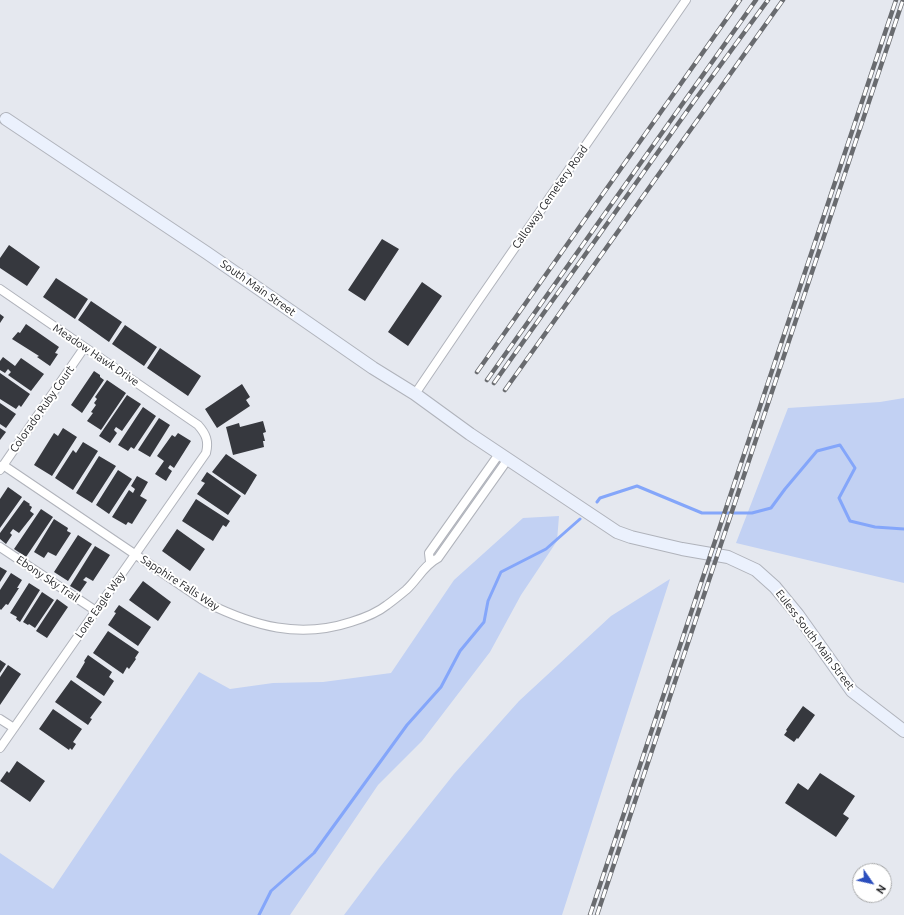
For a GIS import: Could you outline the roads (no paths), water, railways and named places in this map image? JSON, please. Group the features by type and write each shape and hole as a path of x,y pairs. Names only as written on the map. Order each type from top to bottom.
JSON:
{"street":[{"name":"Calloway Cemetery Road","path":"415,394 686,0"},
{"name":"South Main Street","path":"6,119 207,253 373,368 415,394 504,456"},
{"name":"Meadow Hawk Drive","path":"0,289 192,421"},
{"name":"Colorado Ruby Court","path":"2,467 84,348"},
{"name":"Lone Eagle Way","path":"0,748 206,453 208,446 204,431 192,421"},
{"name":"Sapphire Falls Way","path":"2,467 136,554 207,603 232,615 259,624 286,629 313,630 339,626 364,618 386,607 407,590 430,562 430,553 504,456"},
{"name":"Euless South Main Street","path":"504,456 617,532 631,537 682,549 728,556 756,570 775,587 798,615 852,691 904,731"},
{"name":"Ebony Sky Trail","path":"0,547 96,611"},
{"path":"0,719 14,728"}],"waterway":[{"path":"597,502 600,498 637,486 702,513 752,513 771,508 817,451 840,445 855,468 839,498 850,521 875,527 904,529"},
{"path":"259,915 271,891 314,853 407,725 441,687 460,651 484,622 488,601 501,572 546,549 580,519"}],"railway":[{"path":"477,372 740,0"},
{"path":"487,380 756,0"},
{"path":"494,383 768,0"},
{"path":"505,390 783,0"},
{"path":"590,915 896,0"},
{"path":"597,915 903,0"}]}
